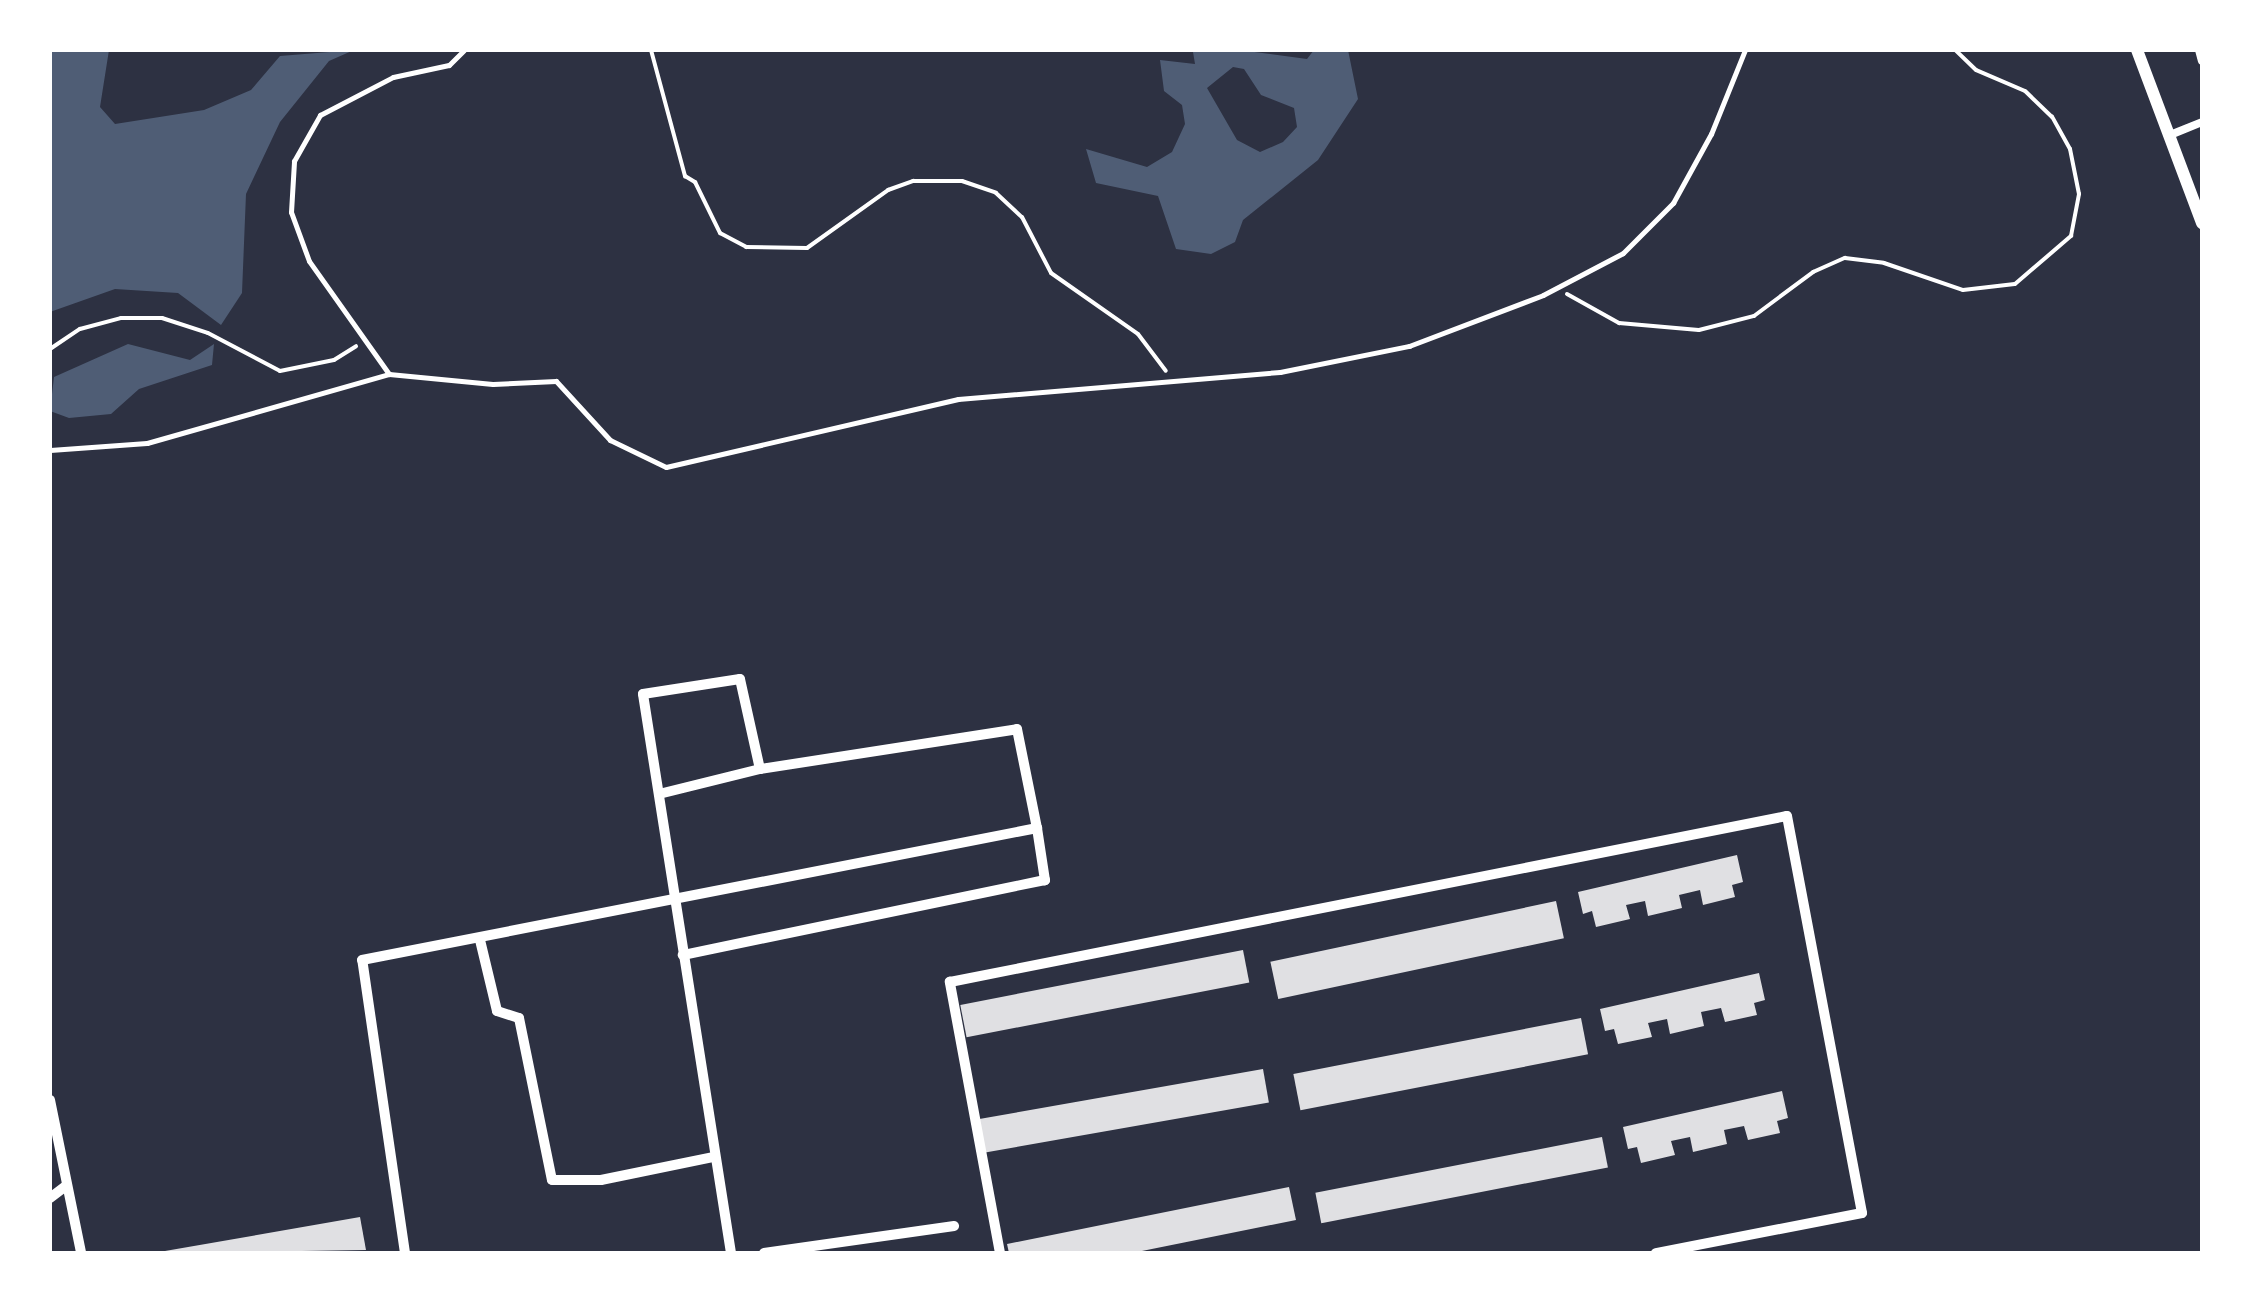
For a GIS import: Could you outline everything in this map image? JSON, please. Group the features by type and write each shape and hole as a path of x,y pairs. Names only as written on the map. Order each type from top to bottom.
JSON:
{"street":[{"path":"2138,50 2202,223"},
{"path":"2199,50 2202,61"},
{"path":"2170,134 2202,122"},
{"path":"732,1253 713,1157 643,694 658,687 740,679 760,769"},
{"path":"659,794 760,769 1017,728 1045,880 683,955"},
{"path":"1000,1253 950,982 1787,816 1862,1213 1656,1253"},
{"path":"405,1253 362,960 480,940 1037,828"},
{"path":"480,940 497,1010 519,1018 552,1180 601,1180 713,1157"},
{"path":"50,1100 55,1145 81,1253"},
{"path":"50,1198 67,1184"},
{"path":"764,1253 954,1226"}],"lane":[{"path":"388,374 309,260 291,212 294,161 320,116 393,77 449,65 464,50"},
{"path":"50,450 147,444 388,374 494,384 556,381 610,440 666,467 958,400 1280,372 1409,346 1558,288 1623,253 1673,203 1711,134 1745,50"}],"path":[{"path":"651,50 685,176 696,182 720,233 746,247 807,248 888,190 914,181 962,181 996,193 1022,217 1051,272 1138,334 1172,383"},
{"path":"1558,288 1619,323 1699,330 1754,316 1845,258 1884,263 1963,290 2014,284 2071,236 2079,194 2070,148 2052,117 2025,92 1976,70 1955,50"},
{"path":"50,348 80,328 120,318 162,318 208,333 280,372 334,360 366,340"}],"water":[{"path":"50,50 109,50 100,107 115,124 204,110 251,90 280,56 354,50 329,61 280,122 246,194 242,293 221,325 178,293 115,289 50,312"},
{"path":"1239,50 1307,59 1314,50 1348,50 1358,99 1318,160 1243,220 1235,242 1211,254 1176,249 1158,196 1096,183 1086,149 1147,167 1172,152 1185,124 1182,105 1164,91 1160,60 1195,64 1193,52","holes":["1233,67 1244,69 1261,95 1294,108 1297,127 1283,142 1260,152 1237,140 1207,88"]},
{"path":"128,344 190,360 214,344 212,365 139,389 111,414 69,418 50,411 54,377"}],"building":[{"path":"1737,855 1743,882 1732,885 1735,897 1703,905 1700,890 1679,895 1682,908 1648,916 1645,901 1626,905 1630,919 1596,927 1592,911 1583,914 1578,892"},
{"path":"1556,901 1564,938 1278,999 1270,962"},
{"path":"1243,950 1249,982 967,1037 960,1005"},
{"path":"1759,973 1765,1000 1754,1003 1757,1015 1725,1022 1721,1008 1701,1012 1704,1026 1670,1034 1667,1019 1648,1023 1652,1037 1618,1044 1614,1029 1605,1031 1600,1009"},
{"path":"1581,1018 1588,1054 1300,1110 1293,1074"},
{"path":"1263,1069 1269,1102 985,1152 979,1119"},
{"path":"1782,1091 1788,1118 1777,1121 1780,1133 1748,1140 1744,1126 1724,1130 1727,1144 1693,1152 1690,1137 1671,1141 1675,1155 1641,1163 1637,1147 1628,1149 1623,1127"},
{"path":"1602,1137 1608,1167 1321,1223 1315,1193"},
{"path":"1289,1187 1296,1220 1132,1253 1009,1253 1007,1244"},
{"path":"360,1217 366,1250 165,1253 165,1251"}]}
